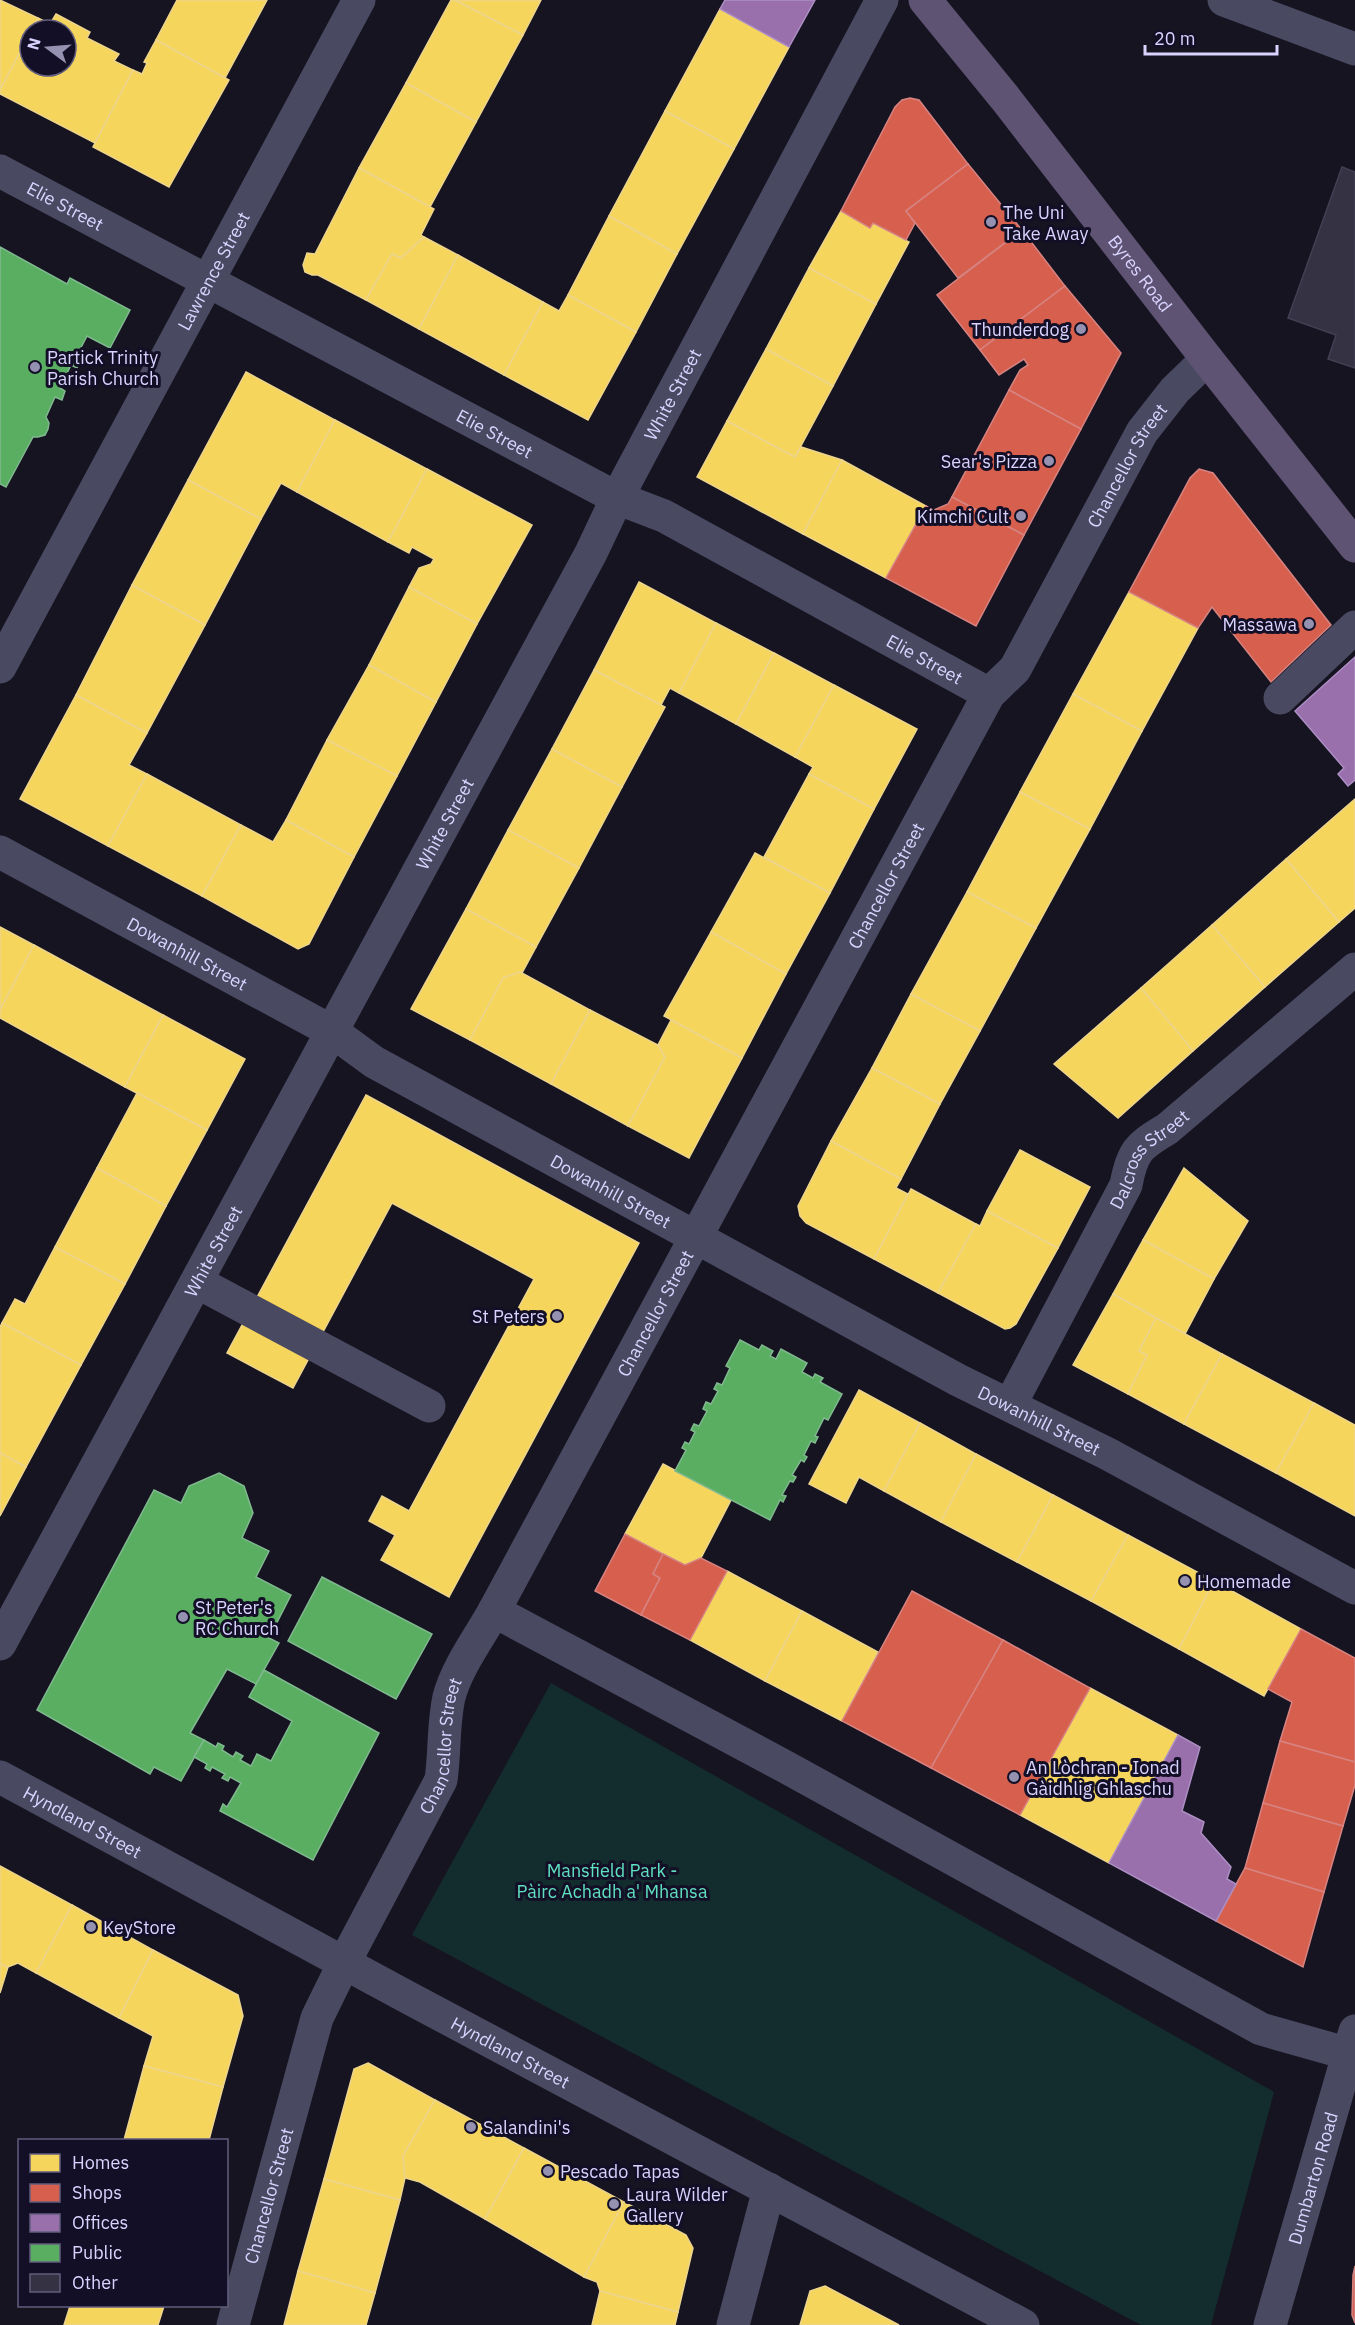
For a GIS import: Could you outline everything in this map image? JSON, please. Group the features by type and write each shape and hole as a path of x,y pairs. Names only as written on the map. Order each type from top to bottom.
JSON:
{"main road":[{"name":"Byres Road","path":"925,0 1005,98 1355,546"}],"street":[{"name":"Lawrence Street","path":"0,667 358,0"},
{"name":"White Street","path":"0,1644 585,564 617,498 882,0"},
{"path":"1224,0 1355,49"},
{"name":"Elie Street","path":"0,171 617,498 664,516 989,694"},
{"name":"Chancellor Street","path":"234,2325 317,2018 441,1780 445,1754 445,1722 450,1695 460,1671 696,1239 989,694 1015,669 1142,432 1175,390 1207,359"},
{"path":"1280,698 1355,627"},
{"name":"Dowanhill Street","path":"0,852 333,1032 374,1062 696,1239 947,1374 1108,1454 1355,1588"},
{"name":"Dalcross Street","path":"1010,1405 1126,1185 1131,1162 1145,1142 1167,1129 1355,969"},
{"path":"197,1282 429,1406"},
{"path":"494,1611 784,1766 1261,2030 1352,2042"},
{"name":"Hyndland Street","path":"0,1777 1023,2325"},
{"name":"Dumbarton Road","path":"1270,2325 1352,2042"},
{"path":"733,2325 769,2189"}],"green space":[{"name":"Mansfield Park - Pàirc Achadh a' Mhansa","path":"551,1683 1274,2092 1211,2325 1141,2325 412,1935"}],"building: Homes":[{"path":"0,0 38,18 18,18 18,56 0,90"},
{"path":"177,0 267,0 225,78 156,40"},
{"path":"451,0 523,35 476,122 406,83"},
{"path":"455,0 541,0 523,35"},
{"path":"720,9 789,47 734,149 665,111"},
{"path":"78,26 90,32 87,38 119,54 114,61 133,70 95,143 0,94 18,56 18,78 78,78"},
{"path":"156,40 229,80 169,187 93,147 133,70 142,74 147,63 144,62"},
{"path":"406,83 476,122 430,207 359,168"},
{"path":"665,111 734,149 677,254 609,216"},
{"path":"359,168 434,209 421,235 424,237 401,258 392,254 366,300 318,275 305,272 303,265 307,253 315,254"},
{"path":"841,211 870,228 873,223 909,242 876,304 809,268"},
{"path":"609,216 677,254 636,332 568,295"},
{"path":"424,237 458,255 419,329 366,300 392,254 401,258"},
{"path":"458,255 543,302 504,375 419,329"},
{"path":"809,268 876,304 833,386 766,349"},
{"path":"568,295 636,332 588,420 504,375 543,302 559,311"},
{"path":"766,349 833,386 795,457 727,421"},
{"path":"246,372 335,420 297,492 281,483 261,519 188,480"},
{"path":"335,420 427,469 388,542 297,492"},
{"path":"727,421 795,457 801,447 842,460 803,534 697,477"},
{"path":"842,460 926,506 886,578 803,534"},
{"path":"427,469 532,525 477,624 409,587 419,568 431,564 434,559 412,547 409,553 388,542"},
{"path":"188,480 261,519 205,625 132,585"},
{"path":"639,582 716,623 679,693 670,688 661,705 594,670"},
{"path":"132,585 205,625 147,733 76,695"},
{"path":"409,587 477,624 436,702 369,665"},
{"path":"1129,592 1198,628 1142,731 1073,694"},
{"path":"716,623 774,653 736,724 679,693"},
{"path":"774,653 834,685 795,757 736,724"},
{"path":"369,665 436,702 397,776 327,740"},
{"path":"594,670 665,707 622,787 552,749"},
{"path":"834,685 917,729 874,809 809,774 813,767 795,757"},
{"path":"1073,694 1142,731 1090,829 1020,792"},
{"path":"76,695 147,733 129,765 147,774 108,846 20,799"},
{"path":"327,740 397,776 354,857 286,820"},
{"path":"552,749 622,787 579,868 508,830"},
{"path":"147,774 241,825 202,896 108,846"},
{"path":"809,774 874,809 830,893 764,857"},
{"path":"1020,792 1090,829 1036,928 967,892"},
{"path":"1355,799 1355,908 1339,922 1286,859"},
{"path":"286,820 354,857 309,944 298,949 202,896 241,825 273,842"},
{"path":"508,830 579,868 536,947 466,909"},
{"path":"755,853 830,893 786,974 711,932"},
{"path":"1286,859 1339,922 1265,987 1212,925"},
{"path":"967,892 1036,928 980,1031 911,994"},
{"path":"466,909 536,947 522,973 503,978 470,1040 411,1009"},
{"path":"1212,925 1265,987 1193,1051 1141,988"},
{"path":"0,927 34,945 0,1010"},
{"path":"711,932 786,974 742,1058 664,1016"},
{"path":"34,945 163,1015 125,1087 0,1018 0,1010"},
{"path":"520,972 590,1010 551,1084 470,1040 503,978"},
{"path":"1141,988 1193,1051 1118,1118 1054,1064"},
{"path":"911,994 980,1031 940,1104 872,1068"},
{"path":"590,1010 658,1045 665,1057 628,1126 551,1084"},
{"path":"163,1015 245,1059 207,1130 125,1087"},
{"path":"671,1020 742,1058 689,1158 628,1126 665,1057 658,1045"},
{"path":"872,1068 940,1104 901,1179 831,1141"},
{"path":"137,1093 207,1130 166,1206 97,1168"},
{"name":"St Peters","path":"366,1095 639,1243 449,1597 381,1560 395,1535 369,1521 382,1496 409,1511 534,1279 392,1203 293,1388 227,1353"},
{"path":"831,1141 901,1179 896,1188 908,1194 874,1259 806,1223 800,1216 798,1206"},
{"path":"1020,1150 1090,1187 1058,1248 987,1211"},
{"path":"97,1168 166,1206 125,1284 55,1247"},
{"path":"1184,1168 1248,1221 1214,1279 1143,1240"},
{"path":"911,1189 976,1224 938,1293 874,1259"},
{"path":"987,1211 1058,1248 1016,1324 1005,1329 938,1293 976,1224 980,1226"},
{"path":"1143,1240 1214,1279 1185,1334 1113,1294"},
{"path":"55,1247 125,1284 81,1365 2,1323 15,1299 25,1304"},
{"path":"1113,1294 1156,1318 1139,1351 1147,1355 1128,1394 1073,1365"},
{"path":"1156,1318 1222,1354 1184,1424 1128,1394 1147,1355 1139,1351"},
{"path":"2,1323 81,1365 26,1467 0,1453 0,1327"},
{"path":"1222,1354 1314,1403 1276,1473 1184,1424"},
{"path":"859,1390 920,1423 884,1491 859,1477 846,1503 809,1484"},
{"path":"1314,1403 1355,1425 1355,1516 1276,1473"},
{"path":"920,1423 976,1454 941,1522 884,1491"},
{"path":"0,1453 26,1467 0,1516"},
{"path":"976,1454 1053,1495 1017,1562 941,1522"},
{"path":"663,1464 731,1500 701,1558 685,1565 625,1534"},
{"path":"1053,1495 1128,1535 1091,1601 1017,1562"},
{"path":"1128,1535 1214,1581 1179,1649 1091,1601"},
{"path":"727,1571 802,1611 765,1681 690,1640"},
{"path":"1214,1581 1301,1629 1264,1696 1179,1649"},
{"path":"802,1611 878,1652 842,1721 765,1681"},
{"path":"1090,1688 1178,1735 1109,1863 1020,1815"},
{"path":"0,1866 72,1905 36,1973 18,1963 8,1967 0,1964"},
{"path":"72,1905 153,1950 119,2018 36,1973"},
{"path":"153,1950 238,1995 243,2016 223,2087 144,2066 153,2036 119,2018"},
{"path":"0,1964 8,1967 0,1993"},
{"path":"368,2063 435,2100 403,2156 405,2178 400,2200 324,2179 354,2069"},
{"path":"144,2066 223,2087 209,2139 124,2139"},
{"path":"435,2100 524,2148 485,2219 420,2182 405,2178 403,2156"},
{"path":"524,2148 624,2202 584,2277 485,2219"},
{"path":"324,2179 400,2200 375,2293 298,2271"},
{"path":"624,2202 686,2235 693,2248 678,2312 600,2291 597,2282 584,2277"},
{"path":"298,2271 375,2293 366,2325 284,2325"},
{"path":"825,2286 899,2325 800,2325 810,2291"},
{"path":"600,2291 678,2312 675,2325 592,2325"},
{"path":"70,2307 164,2307 158,2325 64,2325"}],"building: Shops":[{"path":"910,98 919,100 968,164 906,211 915,223 906,240 873,223 870,228 841,211 895,107 902,100"},
{"path":"968,164 1022,230 958,278 906,211"},
{"path":"1022,230 1065,286 980,350 937,295"},
{"path":"1065,286 1121,353 1081,429 1009,390 1020,370 1028,365 1024,359 999,375 980,350"},
{"path":"1009,390 1081,429 1024,535 952,497"},
{"path":"1199,469 1213,473 1331,625 1271,682 1212,607 1198,628 1129,592 1190,478"},
{"path":"952,497 1024,535 976,626 886,578 926,506 934,510 948,504"},
{"path":"625,1534 663,1554 653,1574 660,1578 641,1615 595,1591"},
{"path":"663,1554 685,1565 701,1558 727,1571 690,1640 641,1615 660,1578 653,1574"},
{"path":"912,1591 1003,1640 931,1768 842,1721"},
{"path":"1301,1629 1355,1658 1355,1762 1280,1741 1292,1702 1268,1689"},
{"path":"1003,1640 1090,1688 1020,1815 931,1768"},
{"path":"1280,1741 1355,1762 1355,1785 1343,1826 1263,1803"},
{"path":"1263,1803 1343,1826 1324,1892 1245,1868"},
{"path":"1245,1868 1324,1892 1303,1967 1216,1921"},
{"path":"1355,2266 1355,2323 1352,2315"}],"building: Offices":[{"path":"725,0 815,0 789,47 720,9"},
{"path":"1355,657 1355,780 1348,786 1338,774 1344,768 1295,711"},
{"path":"1178,1735 1200,1747 1182,1811 1204,1822 1201,1833 1231,1867 1227,1879 1236,1884 1216,1921 1109,1863"}],"building: Public":[{"name":"Partick Trinity Parish Church","path":"0,247 67,284 70,278 130,310 110,348 87,336 75,359 80,361 77,368 71,365 60,388 65,391 62,400 55,397 46,417 49,423 45,435 33,437 6,487 0,484"},
{"path":"740,1340 759,1350 762,1345 773,1351 770,1356 776,1359 781,1349 807,1363 802,1372 813,1378 815,1374 823,1378 820,1382 842,1394 828,1420 824,1418 815,1436 818,1437 815,1443 811,1441 804,1455 807,1457 804,1462 801,1460 792,1475 796,1477 793,1482 790,1481 782,1495 786,1496 783,1502 780,1500 770,1520 675,1471 686,1450 682,1448 685,1442 689,1444 695,1432 691,1430 694,1424 699,1426 707,1411 703,1409 706,1402 711,1404 718,1391 714,1389 717,1383 722,1385 730,1368 726,1366"},
{"name":"St Peter's RC Church","path":"219,1473 244,1486 253,1513 242,1538 269,1551 256,1577 291,1595 269,1638 279,1643 256,1684 227,1669 190,1733 204,1740 181,1781 154,1767 150,1774 37,1710 154,1490 181,1503 189,1486"},
{"path":"322,1577 432,1634 396,1699 288,1641"},
{"path":"264,1670 379,1733 313,1860 220,1811 223,1804 227,1807 241,1783 230,1777 228,1781 222,1778 225,1774 212,1767 210,1771 205,1768 207,1764 194,1757 204,1740 216,1747 218,1743 224,1746 222,1750 233,1757 236,1752 243,1756 240,1760 251,1766 257,1754 271,1761 292,1721 249,1697"}],"building: Other":[{"path":"1342,167 1355,172 1355,368 1328,359 1336,335 1288,318"}],"place":[{"name":"The Uni Take Away","path":"991,222"},
{"name":"Thunderdog","path":"1081,329"},
{"name":"Partick Trinity Parish Church","path":"35,367"},
{"name":"Sear's Pizza","path":"1049,461"},
{"name":"Kimchi Cult","path":"1021,516"},
{"name":"Massawa","path":"1309,624"},
{"name":"St Peters","path":"557,1316"},
{"name":"Homemade","path":"1185,1581"},
{"name":"St Peter's RC Church","path":"183,1617"},
{"name":"An Lòchran - Ionad Gàidhlig Ghlaschu","path":"1014,1777"},
{"name":"KeyStore","path":"91,1927"},
{"name":"Salandini's","path":"471,2127"},
{"name":"Pescado Tapas","path":"548,2171"},
{"name":"Laura Wilder Gallery","path":"614,2204"}]}
